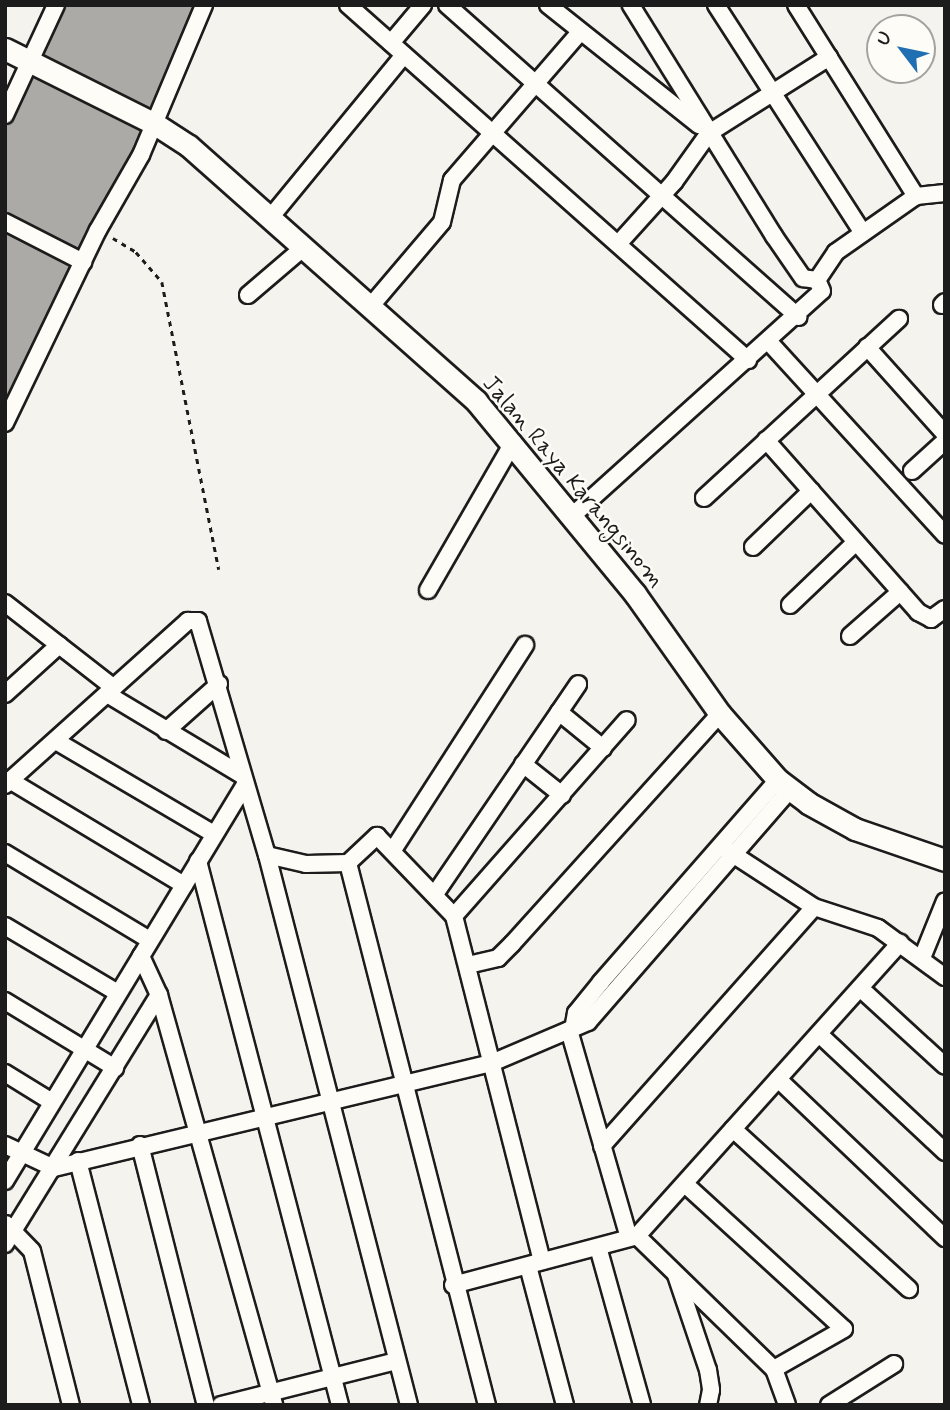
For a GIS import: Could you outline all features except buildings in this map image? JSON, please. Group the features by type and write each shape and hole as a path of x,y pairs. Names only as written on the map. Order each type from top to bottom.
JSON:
{"street":[{"path":"5,115 38,65 56,5"},
{"path":"5,423 78,260 98,230 204,5"},
{"path":"348,5 748,360"},
{"path":"391,43 423,5"},
{"path":"447,5 798,317"},
{"path":"548,5 709,133"},
{"path":"572,516 820,297 822,286 810,279 709,133 631,5"},
{"path":"716,5 863,233"},
{"path":"796,5 916,195"},
{"path":"370,307 442,222 452,180 580,32"},
{"name":"Jalan Raya Karangsinom","path":"5,49 150,122 217,169 476,401 572,516 720,714 784,785 855,829 945,860"},
{"path":"270,218 404,55"},
{"path":"618,244 662,195 709,133 829,57"},
{"path":"779,298 810,279 836,252 916,195 945,193"},
{"path":"5,222 78,260"},
{"path":"248,295 303,248"},
{"path":"704,498 899,319"},
{"path":"769,342 945,535"},
{"path":"867,347 945,434"},
{"path":"766,440 924,617 931,619 945,609"},
{"path":"912,471 945,441"},
{"path":"428,590 513,443"},
{"path":"753,547 811,491"},
{"path":"790,605 856,542"},
{"path":"850,636 900,592"},
{"path":"9,606 111,691 243,781"},
{"path":"184,885 8,783 191,619 205,631 243,781 267,855 409,1405"},
{"path":"5,694 59,645"},
{"path":"393,850 525,645"},
{"path":"166,731 219,684"},
{"path":"435,894 578,684"},
{"path":"559,712 603,748"},
{"path":"468,965 498,958 720,714"},
{"path":"454,916 627,720"},
{"path":"56,741 214,834"},
{"path":"523,764 562,794"},
{"path":"5,1181 184,885 243,781"},
{"path":"5,1145 21,1155 54,1168 402,1081 494,1062 588,1022 784,785"},
{"path":"267,855 306,864 348,863 377,836 454,916 494,1062 565,1405"},
{"path":"727,851 814,906 861,919 932,964 945,977"},
{"path":"5,852 149,940"},
{"path":"198,861 340,1405"},
{"path":"348,863 453,1285 487,1405"},
{"path":"932,964 945,901"},
{"path":"602,1146 814,906"},
{"path":"5,926 118,993"},
{"path":"453,1285 633,1237 685,1184 900,943"},
{"path":"141,956 159,995 272,1398"},
{"path":"860,988 945,1066"},
{"path":"5,1244 10,1226 54,1168 159,995"},
{"path":"5,1001 115,1068"},
{"path":"571,1027 602,1146 633,1237 675,1273 774,1369 787,1405"},
{"path":"819,1034 945,1152"},
{"path":"5,1073 52,1102"},
{"path":"778,1079 945,1238"},
{"path":"733,1129 909,1289"},
{"path":"140,1145 206,1405"},
{"path":"78,1161 141,1405"},
{"path":"685,1184 844,1329 774,1369"},
{"path":"10,1226 33,1251 71,1405"},
{"path":"598,1247 642,1405"},
{"path":"675,1273 708,1370 711,1390 708,1405"},
{"path":"221,1405 272,1398 332,1377 396,1361"},
{"path":"829,1405 854,1399 894,1364"}],"path":[{"path":"98,230 136,252 162,282 219,569"}],"shaded area":[{"path":"56,5 204,5 5,423 5,115"}]}
